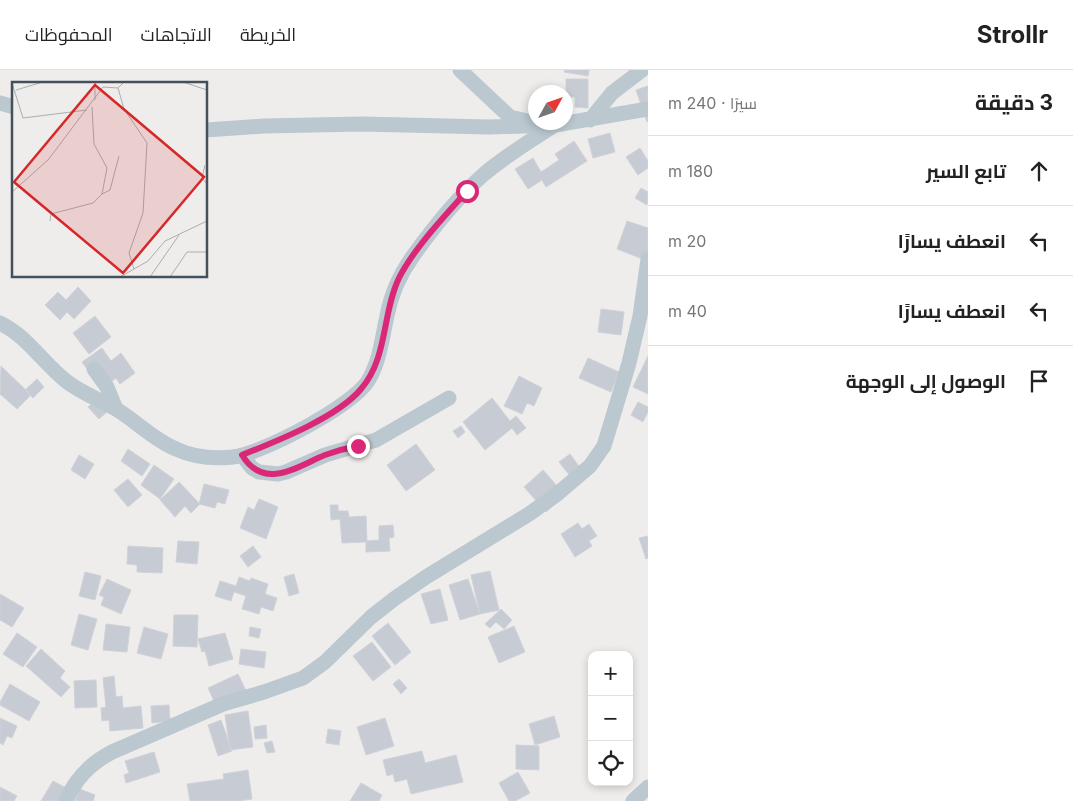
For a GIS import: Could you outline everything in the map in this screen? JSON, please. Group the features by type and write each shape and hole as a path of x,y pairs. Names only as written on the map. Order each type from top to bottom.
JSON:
{"street":[{"path":"460,70 510,117 528,121"},
{"path":"590,120 612,93 642,70"},
{"path":"573,122 648,109"},
{"path":"208,130 264,126 362,124 489,127 528,126"},
{"path":"0,323 26,342 80,391 116,409 175,449 205,457 242,455 274,442 329,414 347,402 360,390 368,381 380,352 389,308 399,278 412,257 482,176 541,130"},
{"path":"66,801 80,776 100,759 223,704 303,678 325,662 371,617 394,600 426,577 529,514 556,495 590,466 604,446 629,363 640,316 648,259"},
{"path":"94,369 108,387 116,409"},
{"path":"242,455 252,468 259,472 278,474 286,472 325,455 376,440 449,398"},
{"path":"633,801 648,787"}],"building":[{"path":"565,70 589,70 588,76 564,72"},
{"path":"566,79 588,79 588,108 575,107 573,85 566,85"},
{"path":"648,86 648,121 647,122 636,90"},
{"path":"610,133 615,152 593,158 588,139"},
{"path":"574,141 587,161 546,187 542,180 528,189 515,169 533,158 541,172 559,160 555,154"},
{"path":"640,148 648,161 648,168 638,175 626,157"},
{"path":"641,188 648,192 647,205 635,198"},
{"path":"627,221 648,228 648,261 617,249"},
{"path":"78,287 91,301 74,319 67,312 60,320 45,305 58,292 66,300"},
{"path":"601,309 624,312 621,335 598,332"},
{"path":"95,316 111,337 89,354 73,333"},
{"path":"102,348 111,361 121,353 135,373 120,384 116,378 106,386 93,377 82,362"},
{"path":"648,356 648,394 633,387"},
{"path":"588,358 619,372 611,392 579,378"},
{"path":"1,366 31,395 17,409 0,394"},
{"path":"519,376 542,388 534,406 527,403 522,414 504,406"},
{"path":"37,379 44,387 33,398 25,390"},
{"path":"492,398 510,421 516,416 526,428 517,435 512,428 485,450 463,422"},
{"path":"97,399 108,411 99,419 88,407"},
{"path":"638,402 648,407 648,412 643,422 631,415"},
{"path":"461,426 465,432 458,438 453,431"},
{"path":"416,444 435,470 406,491 387,465"},
{"path":"128,449 150,464 142,476 121,461"},
{"path":"570,454 584,473 574,481 559,462"},
{"path":"79,455 94,464 85,479 71,470"},
{"path":"154,465 174,479 160,499 141,485"},
{"path":"543,470 565,495 546,512 524,487"},
{"path":"128,479 142,495 128,507 114,490"},
{"path":"179,482 200,504 191,513 185,506 175,517 160,500"},
{"path":"204,484 229,490 225,504 217,502 215,508 199,504"},
{"path":"259,499 278,507 266,539 240,528 248,507 254,510"},
{"path":"330,505 338,505 338,511 348,511 349,517 366,516 367,541 379,540 379,526 393,525 394,537 389,538 390,551 366,552 366,542 342,543 340,519 331,520"},
{"path":"578,523 582,529 589,524 597,536 589,541 592,546 575,557 561,534"},
{"path":"648,536 648,558 646,559 639,538"},
{"path":"178,541 199,542 197,564 176,562"},
{"path":"128,546 163,548 162,573 137,572 137,565 127,564"},
{"path":"253,546 261,557 248,567 240,556"},
{"path":"490,571 499,610 480,614 471,575"},
{"path":"85,572 101,576 95,600 79,596"},
{"path":"294,574 299,593 289,596 284,577"},
{"path":"239,577 250,581 251,578 268,584 265,594 277,598 273,611 261,607 259,614 242,609 246,596 234,592 231,601 215,596 220,581 236,586"},
{"path":"107,579 131,590 121,614 101,605 104,597 99,595"},
{"path":"468,579 480,614 460,620 449,585"},
{"path":"440,589 448,620 431,624 421,594"},
{"path":"0,594 24,608 12,627 0,620"},
{"path":"501,609 512,620 504,629 496,622 490,628 485,624"},
{"path":"79,614 97,619 88,650 71,645"},
{"path":"174,615 198,615 197,647 173,646"},
{"path":"388,623 411,652 395,665 372,636"},
{"path":"106,624 130,627 127,652 103,650"},
{"path":"514,626 525,652 499,663 488,637"},
{"path":"144,627 168,634 161,659 137,653"},
{"path":"250,627 261,629 259,638 249,636"},
{"path":"17,633 37,647 23,667 3,654"},
{"path":"225,633 233,659 209,666 205,651 202,652 198,639"},
{"path":"372,642 391,667 373,681 353,656"},
{"path":"41,649 65,671 60,678 70,687 61,697 26,666"},
{"path":"241,649 266,652 264,668 239,664"},
{"path":"238,674 248,695 214,701 208,688"},
{"path":"114,676 116,697 122,696 123,708 141,706 143,728 110,731 109,720 102,721 101,708 106,707 103,678"},
{"path":"399,679 407,688 401,694 393,684"},
{"path":"96,680 97,707 75,708 74,681"},
{"path":"10,684 40,702 29,721 0,705"},
{"path":"169,705 170,721 152,723 151,706"},
{"path":"248,711 253,747 230,750 225,715"},
{"path":"554,716 560,737 535,745 529,724"},
{"path":"0,718 17,726 12,738 7,736 3,745 0,743"},
{"path":"385,718 394,746 366,755 357,727"},
{"path":"221,720 232,751 218,756 208,725"},
{"path":"266,725 267,738 255,739 254,727"},
{"path":"328,729 341,731 339,745 326,743"},
{"path":"272,741 275,752 267,753 264,743"},
{"path":"516,745 539,746 539,770 516,769"},
{"path":"422,751 425,763 456,755 463,782 411,794 407,779 395,782 393,774 387,776 383,760"},
{"path":"154,752 160,772 126,783 124,775 129,773 125,761"},
{"path":"248,770 252,799 238,801 190,801 187,784 224,779 223,774"},
{"path":"518,772 530,793 515,801 509,801 499,783"},
{"path":"53,781 68,789 61,801 41,801"},
{"path":"361,783 382,795 379,801 350,801"},
{"path":"0,787 17,796 14,801 0,801"},
{"path":"80,789 95,795 93,801 75,801"}],"route":[{"path":"358,446 325,455 297,469 278,474 259,472 252,468 242,455 274,442 329,414 347,402 368,381 380,352 386,318 399,278 412,257 467,191"}]}
